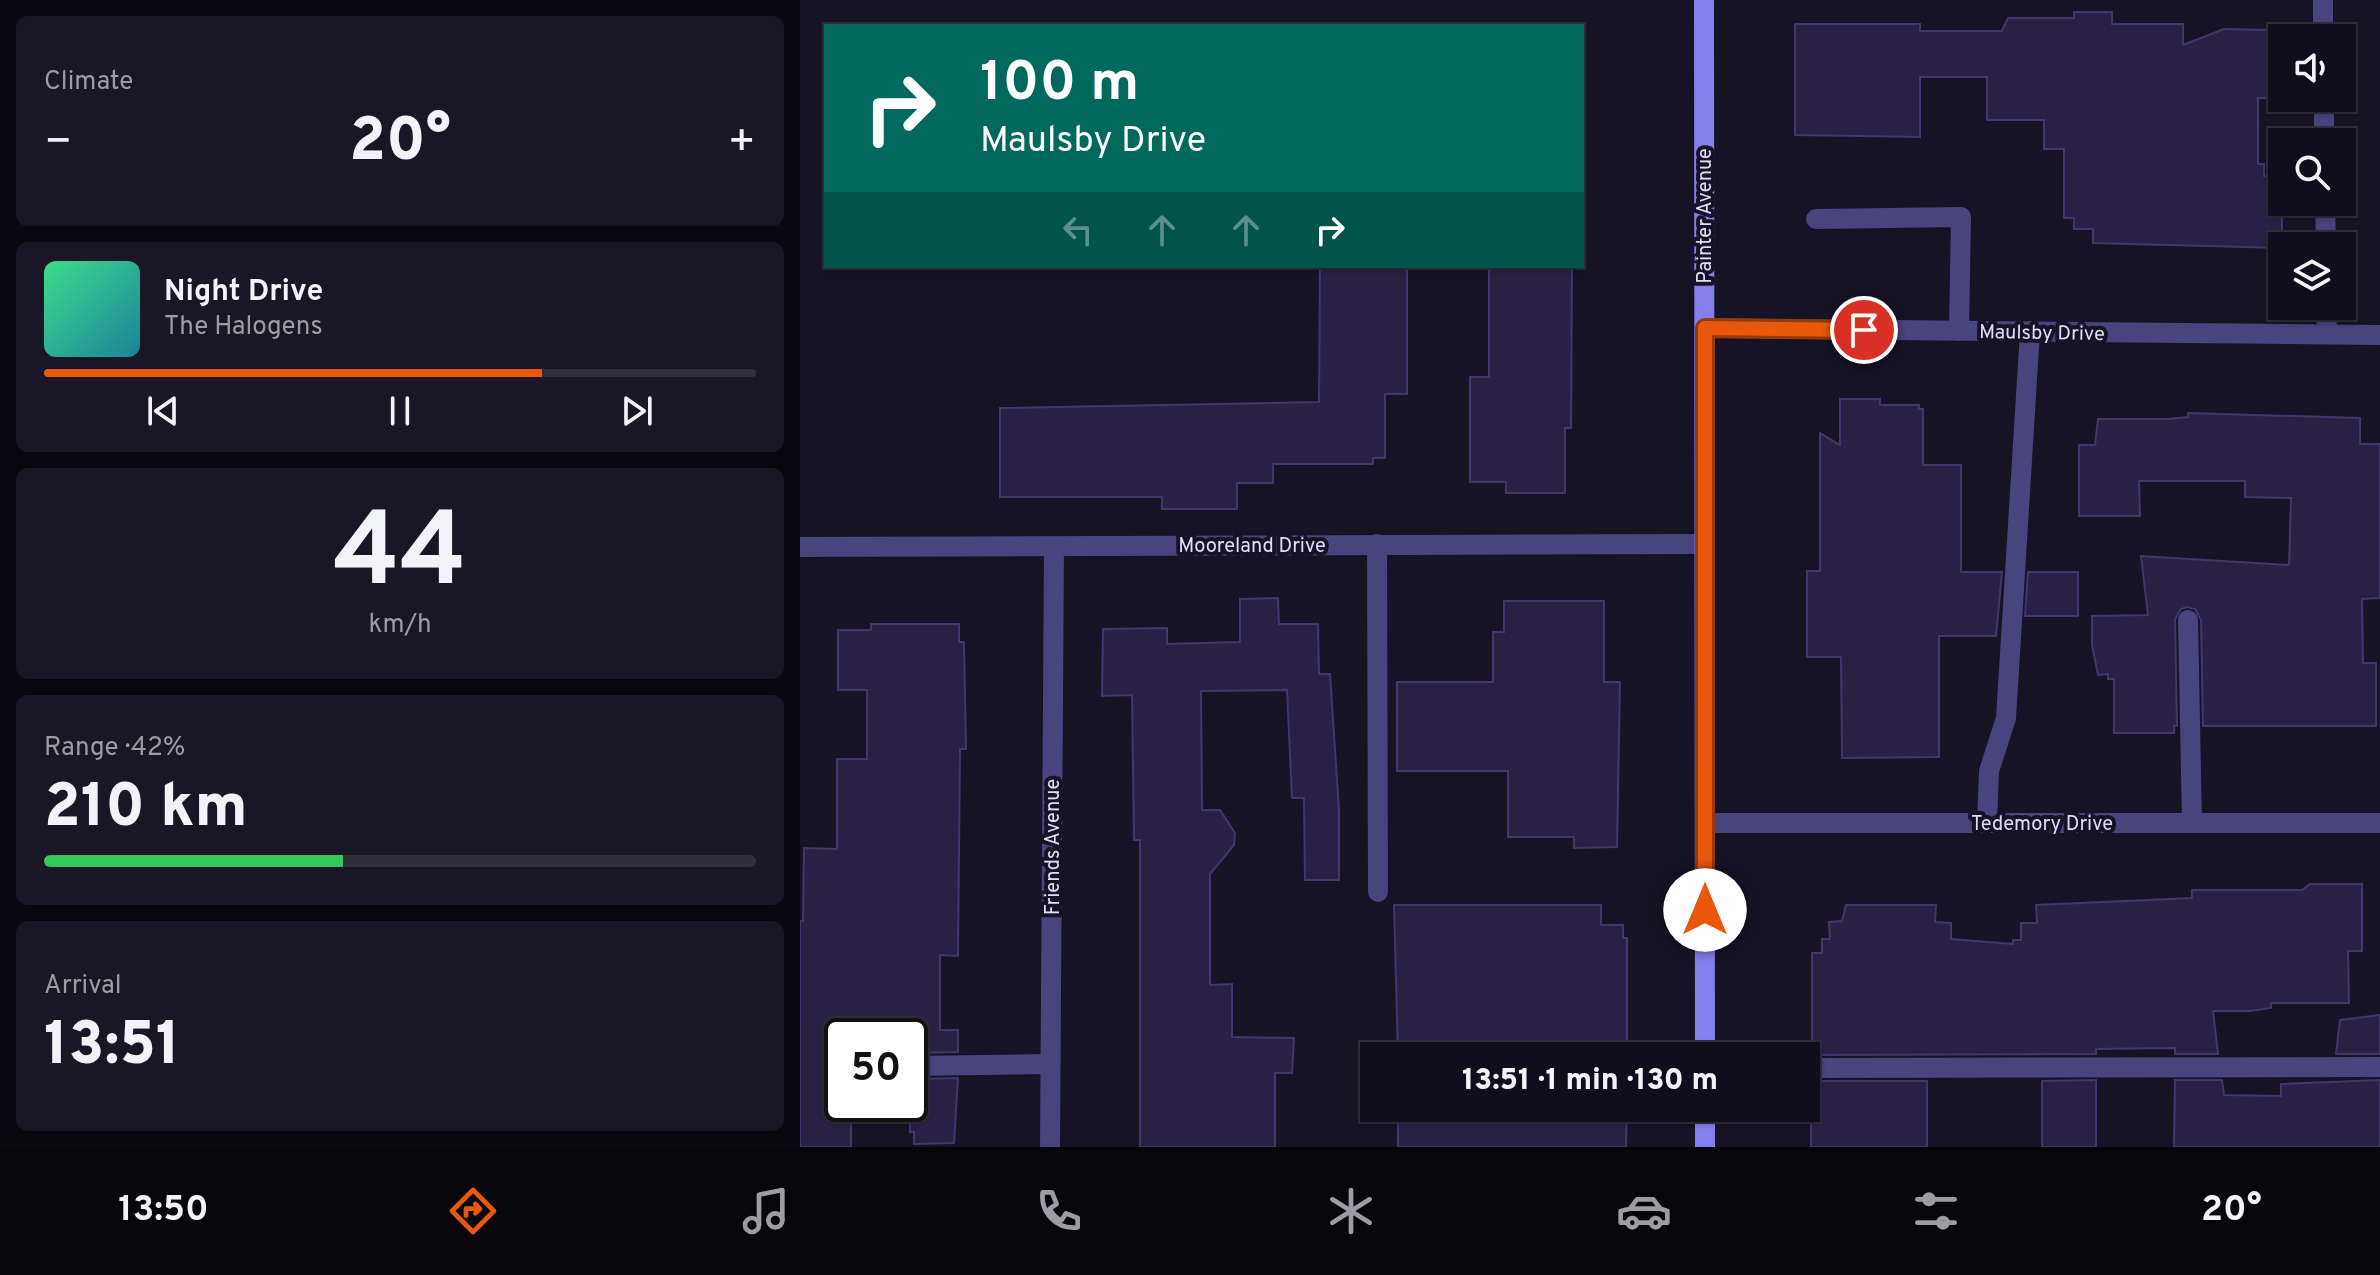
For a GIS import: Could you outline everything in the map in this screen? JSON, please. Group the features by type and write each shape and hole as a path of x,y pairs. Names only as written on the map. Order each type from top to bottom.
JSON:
{"main road":[{"name":"Painter Avenue","path":"1704,0 1705,1042"},
{"path":"1705,1122 1705,1147"}],"street":[{"path":"2323,0 2323,24"},
{"path":"1816,219 1961,217 1959,331"},
{"path":"2326,320 2327,334"},
{"name":"Maulsby Drive","path":"1705,328 2380,335"},
{"path":"1987,823 1989,771 2006,718 2030,331"},
{"path":"1377,544 1378,892"},
{"name":"Mooreland Drive","path":"800,547 1705,544"},
{"name":"Friends Avenue","path":"1050,1147 1054,547"},
{"path":"2188,620 2192,823"},
{"name":"Tedemory Drive","path":"1705,823 2380,823"},
{"path":"928,1066 1050,1064"},
{"path":"1820,1068 2380,1067"}],"building":[{"path":"2074,12 2112,12 2112,24 2183,24 2183,45 2224,29 2268,30 2268,98 2258,98 2258,164 2264,164 2264,176 2268,176 2268,216 2282,216 2282,232 2268,232 2268,248 2093,243 2093,229 2074,229 2074,218 2064,218 2064,149 2044,149 2044,120 1987,120 1987,77 1920,77 1920,137 1795,135 1795,24 1920,24 1920,31 2002,31 2008,18 2074,18"},
{"path":"1320,268 1407,268 1407,394 1385,394 1385,458 1373,458 1373,464 1273,464 1273,483 1237,483 1237,509 1162,509 1162,497 1000,497 1000,408 1319,402"},
{"path":"1489,268 1572,268 1571,428 1565,428 1565,493 1506,493 1506,482 1470,482 1470,377 1489,377"},
{"path":"1840,399 1880,399 1880,405 1919,405 1919,409 1923,409 1923,465 1961,465 1961,572 2002,572 1996,636 1939,636 1939,757 1842,758 1841,657 1807,657 1807,571 1820,571 1820,433 1840,445"},
{"path":"2188,413 2360,418 2360,444 2380,444 2380,598 2362,599 2363,663 2376,663 2376,726 2203,726 2201,620 2195,609 2187,607 2181,609 2175,619 2177,726 2174,726 2174,733 2114,733 2114,679 2108,679 2108,674 2098,675 2092,645 2092,616 2148,615 2141,556 2289,565 2291,498 2245,497 2245,481 2139,481 2140,516 2079,516 2079,445 2095,445 2098,419 2168,419 2188,417"},
{"path":"2028,572 2078,572 2078,616 2025,616"},
{"path":"1278,598 1279,624 1318,624 1319,674 1330,674 1339,810 1339,880 1305,880 1304,798 1292,798 1287,690 1201,691 1202,810 1220,810 1235,833 1234,845 1210,874 1210,985 1232,984 1232,1037 1294,1038 1292,1073 1275,1073 1275,1147 1140,1147 1140,840 1134,840 1132,695 1102,696 1103,629 1167,628 1167,644 1240,642 1240,599"},
{"path":"1504,601 1604,601 1604,682 1620,682 1617,847 1574,848 1574,837 1508,837 1508,771 1397,771 1397,682 1493,682 1493,632 1504,632"},
{"path":"871,624 959,624 959,642 964,642 966,749 960,749 958,956 940,955 940,1030 958,1030 958,1052 928,1053 928,1018 824,1018 824,1122 851,1122 851,1147 800,1147 800,921 803,921 804,848 837,849 837,759 867,759 867,690 838,690 838,630 871,630"},
{"path":"2310,884 2362,884 2362,951 2348,951 2349,1003 2271,1003 2271,1008 2250,1011 2213,1011 2218,1054 2175,1054 2175,1048 2096,1049 2096,1054 1820,1055 1820,1042 1812,1042 1812,953 1822,953 1822,939 1830,939 1829,922 1842,921 1846,905 1936,905 1935,922 1951,923 1951,939 2013,944 2013,940 2021,940 2021,923 2037,923 2036,905 2192,898 2192,890 2302,890"},
{"path":"1394,905 1601,905 1601,925 1623,925 1623,938 1627,938 1627,1042 1398,1042"},
{"path":"2380,1015 2380,1054 2336,1054 2340,1020"},
{"path":"958,1078 954,1143 914,1144 910,1122 928,1122 928,1079"},
{"path":"2096,1080 2096,1147 2042,1147 2042,1081"},
{"path":"2175,1080 2222,1080 2224,1095 2281,1096 2281,1084 2380,1080 2380,1147 2174,1147"},
{"path":"1820,1081 1927,1081 1927,1147 1811,1147 1811,1122 1820,1122"},
{"path":"1398,1122 1627,1122 1626,1147 1398,1147"}],"route":[{"path":"1705,910 1705,328 1864,330"}]}
